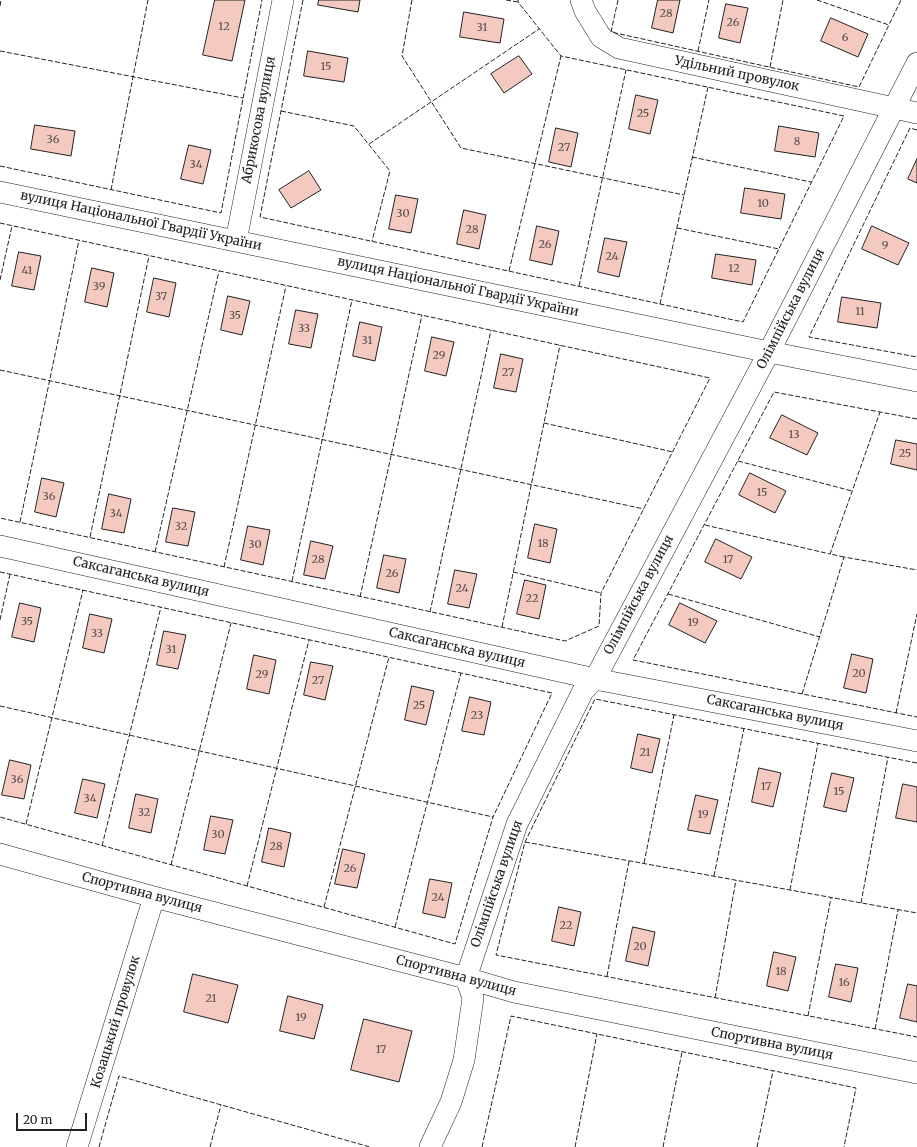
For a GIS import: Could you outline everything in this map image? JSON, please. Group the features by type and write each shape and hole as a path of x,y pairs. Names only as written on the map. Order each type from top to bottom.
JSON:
{"street":[{"name":"Абрикосова вулиця","path":"236,241 283,0"},
{"name":"Удільний провулок","path":"581,0 585,11 601,37 619,48 917,113"},
{"name":"Олімпійська вулиця","path":"466,978 517,824 583,691 595,679 769,352 917,63"},
{"name":"вулиця Національної Гвардії України","path":"0,192 769,352 917,381"},
{"name":"Саксаганська вулиця","path":"0,546 595,679 917,741"},
{"name":"Спортивна вулиця","path":"0,854 154,897 466,978 514,992 917,1073"},
{"name":"Козацький провулок","path":"77,1147 154,897"},
{"path":"430,1147 451,1102 464,1060 473,998 466,978"}],"building":[{"path":"215,0 245,0 232,61 203,55"},
{"path":"319,0 360,0 358,12 318,5"},
{"path":"658,0 680,0 673,33 652,28"},
{"path":"726,4 748,8 740,43 719,38"},
{"path":"464,12 504,19 500,43 460,37"},
{"path":"831,18 868,34 858,57 821,41"},
{"path":"308,51 348,58 344,82 304,76"},
{"path":"519,56 532,74 504,93 491,74"},
{"path":"636,95 658,100 650,134 629,129"},
{"path":"35,125 75,131 71,156 31,149"},
{"path":"779,126 819,133 815,157 775,151"},
{"path":"556,128 578,133 571,167 549,162"},
{"path":"189,145 211,150 203,184 181,179"},
{"path":"917,159 917,183 908,179"},
{"path":"309,171 321,190 291,208 279,190"},
{"path":"745,188 785,194 781,219 741,213"},
{"path":"396,195 418,199 411,233 389,229"},
{"path":"464,210 486,215 479,249 457,244"},
{"path":"537,226 559,231 552,265 530,260"},
{"path":"872,226 909,243 898,265 862,249"},
{"path":"605,238 627,242 619,277 598,272"},
{"path":"19,252 41,256 34,290 12,286"},
{"path":"716,254 756,260 752,285 712,278"},
{"path":"92,268 114,273 107,307 85,302"},
{"path":"154,278 176,283 169,317 147,312"},
{"path":"228,296 250,301 242,335 221,330"},
{"path":"842,297 881,303 877,328 838,322"},
{"path":"296,310 318,314 311,348 289,344"},
{"path":"360,322 382,327 375,361 353,356"},
{"path":"432,337 454,342 446,376 425,371"},
{"path":"501,354 523,359 516,392 494,388"},
{"path":"782,415 818,433 807,455 770,438"},
{"path":"896,440 917,444 917,470 891,464"},
{"path":"750,473 786,491 775,513 739,495"},
{"path":"42,478 64,483 56,517 35,512"},
{"path":"109,494 131,499 124,533 102,529"},
{"path":"173,508 195,512 188,546 166,542"},
{"path":"535,524 557,529 550,563 528,558"},
{"path":"248,526 270,530 263,565 241,560"},
{"path":"716,539 752,557 741,579 705,562"},
{"path":"311,541 333,546 325,579 304,575"},
{"path":"384,555 406,559 399,593 377,588"},
{"path":"455,570 477,574 469,608 448,604"},
{"path":"525,580 546,585 539,619 517,614"},
{"path":"20,603 41,608 34,642 12,637"},
{"path":"680,603 717,621 705,643 669,625"},
{"path":"90,614 112,619 104,653 83,648"},
{"path":"164,631 186,635 178,669 157,665"},
{"path":"852,654 873,659 866,693 844,688"},
{"path":"254,655 276,660 269,694 247,689"},
{"path":"311,662 333,666 325,700 304,695"},
{"path":"412,686 434,691 426,725 405,720"},
{"path":"470,697 491,702 484,735 462,731"},
{"path":"638,734 660,739 652,773 631,768"},
{"path":"10,760 31,765 24,799 2,795"},
{"path":"759,768 781,773 773,807 752,802"},
{"path":"832,773 854,778 846,812 824,807"},
{"path":"83,779 105,784 97,818 75,813"},
{"path":"903,784 917,787 917,822 896,818"},
{"path":"136,794 158,799 151,833 129,828"},
{"path":"696,795 718,800 710,834 688,830"},
{"path":"211,816 233,820 225,854 204,850"},
{"path":"269,828 291,833 284,867 262,862"},
{"path":"343,849 365,854 357,888 335,884"},
{"path":"430,879 452,883 445,918 423,913"},
{"path":"559,907 581,912 574,946 552,941"},
{"path":"633,927 655,932 648,966 626,961"},
{"path":"774,952 796,957 788,991 767,986"},
{"path":"836,964 858,968 851,1002 829,997"},
{"path":"193,974 238,985 228,1023 184,1012"},
{"path":"908,984 917,986 917,1022 900,1018"},
{"path":"288,996 323,1005 314,1039 280,1031"},
{"path":"364,1019 412,1031 399,1082 351,1070"}],"fence":[{"path":"0,6 1,0"},
{"path":"111,190 148,0"},
{"path":"0,166 221,213 262,0"},
{"path":"303,0 260,217 743,322 844,116 561,56 518,2 518,0"},
{"path":"412,0 402,56 461,148 684,195"},
{"path":"506,0 518,2"},
{"path":"618,0 611,32 859,87 901,0"},
{"path":"698,51 709,0"},
{"path":"770,67 783,0"},
{"path":"817,0 889,25"},
{"path":"369,144 539,29"},
{"path":"0,51 243,98"},
{"path":"509,271 561,56"},
{"path":"579,286 626,70"},
{"path":"660,304 708,87"},
{"path":"281,111 354,126 390,171 372,241"},
{"path":"917,130 910,128 809,337 917,357"},
{"path":"692,157 811,182"},
{"path":"0,223 710,378 601,593 599,626 565,641 0,518"},
{"path":"0,280 12,226"},
{"path":"677,228 779,249"},
{"path":"20,522 79,240"},
{"path":"90,537 149,256"},
{"path":"155,552 219,271"},
{"path":"224,567 286,286"},
{"path":"292,581 352,300"},
{"path":"360,597 422,315"},
{"path":"430,612 491,330"},
{"path":"502,627 560,345"},
{"path":"0,370 644,509"},
{"path":"917,419 774,392 633,660 917,717"},
{"path":"844,557 830,554 880,412"},
{"path":"544,423 673,452"},
{"path":"738,461 852,491"},
{"path":"705,525 830,554"},
{"path":"802,694 844,557 917,570"},
{"path":"0,572 552,693 493,817 455,944 0,817"},
{"path":"513,572 601,593"},
{"path":"0,620 10,574"},
{"path":"26,824 83,590"},
{"path":"668,594 820,637"},
{"path":"102,846 161,607"},
{"path":"896,713 917,614"},
{"path":"171,865 231,623"},
{"path":"247,886 309,640"},
{"path":"324,907 389,657"},
{"path":"395,927 461,673"},
{"path":"917,763 595,699 525,842 496,955 917,1037"},
{"path":"0,706 493,817"},
{"path":"644,863 674,715"},
{"path":"714,876 744,728"},
{"path":"790,890 818,743"},
{"path":"861,903 888,757"},
{"path":"525,842 917,913"},
{"path":"607,976 629,861"},
{"path":"715,998 736,880"},
{"path":"808,1016 831,898"},
{"path":"875,1029 898,910"},
{"path":"482,1147 511,1016 856,1088 844,1147"},
{"path":"575,1147 597,1034"},
{"path":"663,1147 682,1052"},
{"path":"757,1147 773,1071"},
{"path":"99,1147 119,1076 370,1147"},
{"path":"210,1147 221,1105"}]}
